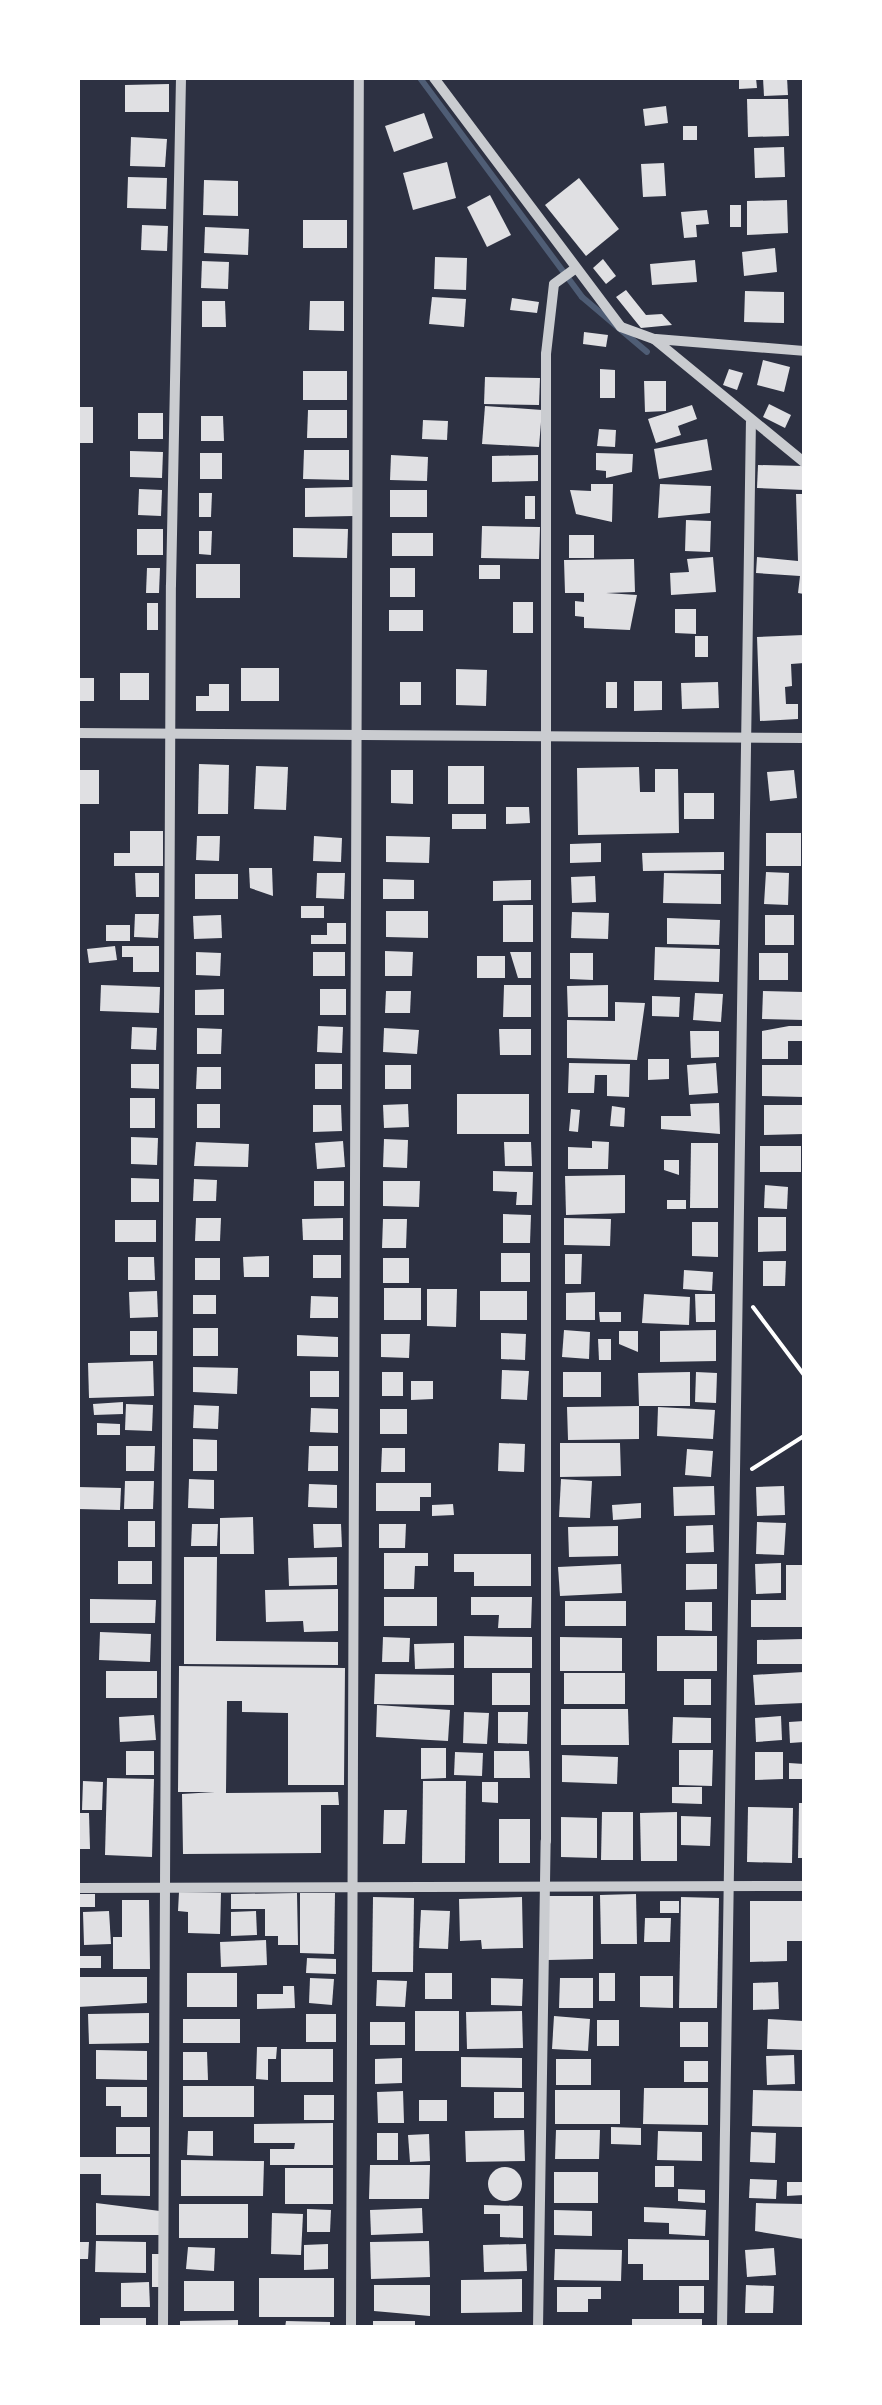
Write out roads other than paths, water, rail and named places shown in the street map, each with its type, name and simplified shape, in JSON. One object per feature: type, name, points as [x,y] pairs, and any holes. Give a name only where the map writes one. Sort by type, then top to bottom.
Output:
[{"type":"street","points":[[163,2328],[172,734],[181,78]]},
{"type":"street","points":[[351,2328],[361,735],[359,78]]},
{"type":"street","points":[[434,78],[573,270],[621,327],[654,339],[804,351]]},
{"type":"street","points":[[538,2328],[550,738],[546,372],[554,284],[573,270]]},
{"type":"street","points":[[654,339],[804,462]]},
{"type":"street","points":[[722,2328],[730,1885],[730,1481],[742,738],[752,422]]},
{"type":"street","points":[[78,733],[804,738]]},
{"type":"street","points":[[78,1888],[804,1886]]},
{"type":"waterway","points":[[420,78],[582,297],[647,352]]}]
